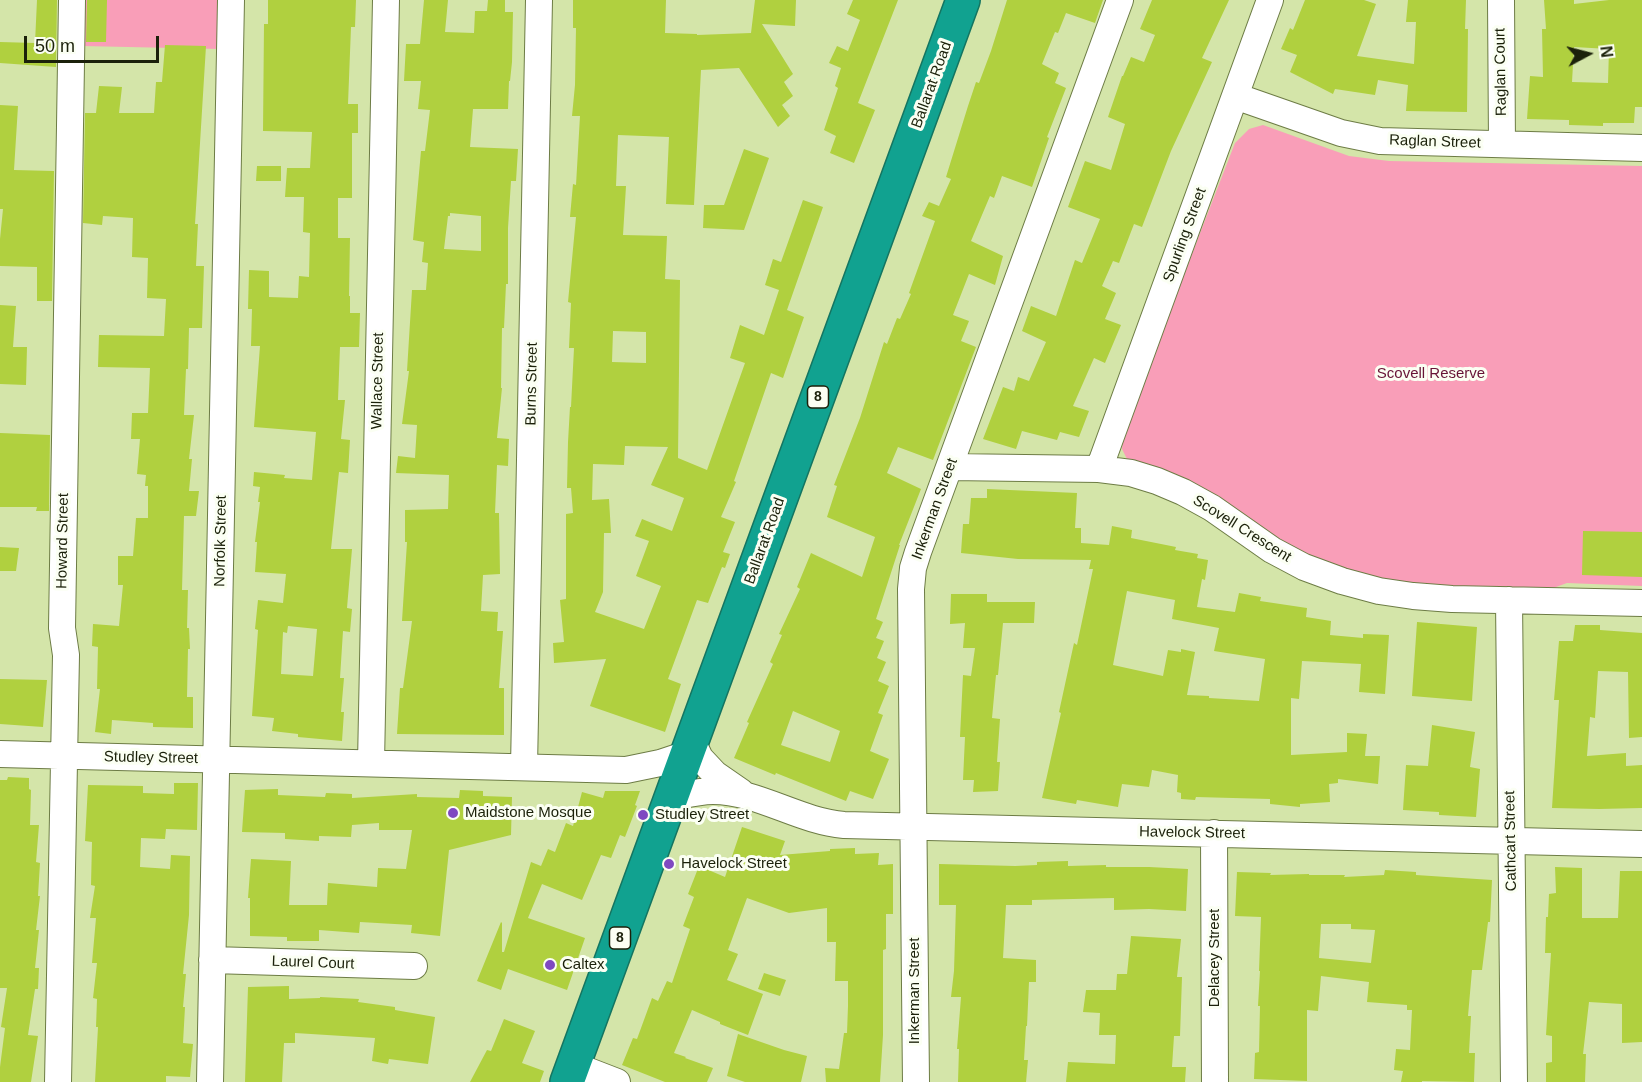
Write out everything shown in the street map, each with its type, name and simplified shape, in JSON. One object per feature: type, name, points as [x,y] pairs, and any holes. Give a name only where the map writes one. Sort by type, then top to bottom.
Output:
[{"type":"highway","name":"Ballarat Road","points":[[570,1074],[963,0]]},
{"type":"street","name":"Howard Street","points":[[58,1082],[65,756],[66,655],[62,628],[72,0]]},
{"type":"street","name":"Norfolk Street","points":[[210,1082],[231,0]]},
{"type":"street","name":"Wallace Street","points":[[371,763],[386,0]]},
{"type":"street","name":"Burns Street","points":[[524,767],[539,0]]},
{"type":"street","name":"Inkerman Street","points":[[916,1082],[911,589],[913,568],[1120,0]]},
{"type":"street","name":"Spurling Street","points":[[1099,469],[1270,0]]},
{"type":"street","name":"Raglan Court","points":[[1501,0],[1502,144]]},
{"type":"street","name":"Raglan Street","points":[[1235,96],[1341,133],[1380,141],[1642,148]]},
{"type":"street","name":"Scovell Crescent","points":[[950,467],[1099,469],[1131,473],[1183,492],[1212,508],[1272,550],[1304,567],[1379,591],[1452,599],[1642,603]]},
{"type":"street","name":"Cathcart Street","points":[[1509,600],[1514,1082]]},
{"type":"street","name":"Studley Street","points":[[0,754],[626,770],[660,763],[690,748]]},
{"type":"street","name":"Havelock Street","points":[[690,748],[715,774],[747,796]]},
{"type":"street","name":"Studley Street","points":[[626,770],[651,779],[672,796]]},
{"type":"street","name":"Havelock Street","points":[[672,796],[716,791],[747,796],[827,823],[1642,844]]},
{"type":"street","name":"Delacey Street","points":[[1214,833],[1215,1082]]},
{"type":"street","name":"Laurel Court","points":[[212,960],[414,966]]},
{"type":"street","points":[[570,1074],[617,1082]]},
{"type":"green space","points":[[82,0],[221,0],[220,49],[82,46]]},
{"type":"green space","name":"Scovell Reserve","points":[[1263,125],[1349,156],[1389,161],[1642,166],[1642,586],[1567,583],[1545,591],[1457,589],[1381,582],[1298,554],[1127,459],[1122,449],[1124,429],[1235,143],[1249,129]]},
{"type":"building","points":[[37,0],[57,0],[56,67],[0,63],[0,42],[35,43]]},
{"type":"building","points":[[87,0],[107,0],[106,42],[86,42]]},
{"type":"building","points":[[268,0],[356,0],[355,27],[351,27],[348,104],[358,104],[358,133],[352,133],[352,198],[338,198],[338,238],[350,238],[350,313],[360,313],[359,347],[340,347],[338,400],[345,400],[341,439],[350,440],[348,473],[339,472],[331,549],[352,549],[347,608],[352,609],[350,632],[343,631],[340,678],[344,678],[341,712],[344,712],[342,741],[298,737],[298,734],[272,731],[274,718],[252,716],[258,600],[283,603],[286,574],[255,572],[260,487],[253,486],[254,472],[285,475],[284,478],[312,480],[316,432],[254,427],[260,346],[251,346],[252,309],[248,309],[249,270],[269,271],[269,297],[298,298],[299,276],[309,277],[310,233],[303,232],[304,197],[285,197],[287,168],[310,168],[312,132],[263,131],[264,24],[268,24]],"holes":[[[288,626],[317,629],[313,676],[281,674],[283,632],[287,633]]]},
{"type":"building","points":[[424,0],[448,0],[445,32],[474,33],[475,11],[487,11],[488,0],[505,0],[505,12],[513,12],[508,109],[473,109],[470,147],[518,149],[516,181],[511,181],[508,284],[506,284],[504,328],[502,328],[502,388],[497,438],[509,439],[508,466],[497,465],[495,513],[499,513],[500,574],[483,575],[481,611],[498,612],[497,631],[503,631],[499,688],[504,688],[504,735],[397,734],[400,688],[403,688],[412,621],[402,621],[407,542],[405,542],[405,510],[448,509],[449,475],[396,473],[398,456],[415,458],[417,425],[402,424],[409,371],[407,371],[412,290],[426,290],[428,263],[422,262],[424,242],[413,240],[421,151],[425,151],[430,110],[418,109],[421,81],[404,81],[406,44],[420,44]],"holes":[[[450,213],[481,216],[481,251],[444,249]]]},
{"type":"building","points":[[573,0],[666,0],[665,33],[697,35],[751,33],[755,0],[796,0],[795,26],[762,24],[793,74],[784,82],[793,96],[782,105],[790,116],[778,127],[739,68],[701,70],[694,205],[666,204],[669,137],[618,135],[616,186],[626,186],[623,235],[667,236],[665,279],[680,280],[678,458],[707,470],[745,363],[730,358],[740,325],[764,335],[779,290],[765,285],[773,259],[781,262],[803,200],[823,207],[787,310],[804,317],[783,378],[771,373],[734,481],[736,482],[721,517],[735,522],[723,552],[730,554],[725,568],[722,567],[708,603],[697,600],[668,679],[681,684],[665,732],[590,706],[606,659],[554,663],[553,643],[564,642],[560,600],[566,599],[566,514],[573,513],[571,488],[567,488],[574,348],[569,348],[571,303],[568,302],[576,217],[570,217],[573,184],[576,185],[580,116],[572,116],[576,28],[573,28]],"holes":[[[613,331],[646,332],[646,363],[612,362]],[[625,446],[668,447],[651,485],[684,498],[672,531],[642,519],[635,536],[649,541],[636,576],[661,586],[644,629],[595,612],[603,592],[604,533],[611,533],[609,499],[592,500],[593,464],[624,465]]]},
{"type":"building","points":[[853,0],[898,0],[858,103],[875,110],[854,163],[830,153],[836,136],[824,130],[838,88],[835,86],[841,68],[829,63],[837,46],[848,51],[860,20],[847,14]]},
{"type":"building","points":[[1007,0],[1103,0],[1095,23],[1066,13],[1058,33],[1055,32],[1042,64],[1059,73],[1055,83],[1066,88],[1047,137],[1049,138],[1032,187],[1002,176],[994,198],[990,196],[971,241],[1003,256],[995,285],[969,274],[953,315],[969,321],[961,341],[976,347],[933,460],[898,447],[887,473],[921,489],[899,545],[876,619],[883,622],[876,638],[884,641],[877,658],[886,662],[878,681],[889,686],[878,713],[883,715],[870,751],[889,759],[873,799],[850,791],[846,801],[734,758],[773,664],[770,662],[782,635],[779,634],[800,589],[797,587],[811,553],[862,577],[875,537],[827,517],[837,486],[834,485],[860,418],[884,342],[887,344],[897,318],[900,319],[911,294],[909,293],[935,221],[922,216],[929,202],[939,206],[951,179],[946,177],[968,106],[976,82],[979,83]],"holes":[[[793,711],[840,731],[830,762],[781,745]]]},
{"type":"building","points":[[1152,0],[1229,0],[1202,58],[1212,62],[1171,151],[1142,227],[1134,224],[1119,263],[1113,261],[1102,286],[1116,293],[1105,319],[1121,325],[1105,363],[1094,358],[1073,406],[1089,411],[1079,437],[1060,432],[1057,440],[1022,431],[1016,449],[983,439],[1003,387],[1014,391],[1018,377],[1029,381],[1046,342],[1022,331],[1031,306],[1056,316],[1075,260],[1082,263],[1100,219],[1068,207],[1085,161],[1111,170],[1125,124],[1108,117],[1131,57],[1144,62],[1155,35],[1140,29]]},
{"type":"building","points":[[1305,0],[1364,0],[1376,4],[1357,56],[1414,64],[1416,22],[1406,22],[1408,0],[1466,0],[1467,112],[1406,111],[1408,85],[1378,80],[1375,95],[1335,89],[1333,94],[1290,72],[1297,55],[1281,49],[1290,28],[1293,30]]},
{"type":"building","points":[[1544,0],[1574,0],[1574,4],[1609,0],[1642,0],[1642,107],[1635,107],[1634,123],[1603,123],[1603,126],[1569,125],[1569,120],[1527,119],[1530,76],[1543,77],[1542,29],[1546,29]],"holes":[[[1574,47],[1609,49],[1608,83],[1572,82]]]},
{"type":"building","points":[[165,45],[206,46],[195,224],[198,224],[196,266],[204,266],[202,328],[189,328],[184,415],[194,415],[189,459],[192,459],[189,491],[199,491],[196,516],[184,516],[182,590],[188,590],[187,628],[189,628],[190,649],[188,649],[187,697],[193,697],[193,728],[153,727],[153,723],[112,720],[111,734],[95,732],[100,689],[97,689],[98,647],[92,646],[93,624],[119,626],[123,585],[118,585],[118,556],[133,556],[136,518],[148,518],[146,475],[137,474],[140,439],[131,439],[132,413],[148,413],[150,368],[98,367],[99,335],[164,336],[166,299],[147,298],[148,258],[132,257],[133,218],[103,216],[102,225],[83,223],[85,113],[96,113],[99,86],[122,87],[119,113],[154,113],[156,82],[162,82]]},
{"type":"building","points":[[0,105],[18,106],[14,170],[54,171],[52,301],[37,301],[37,267],[0,266],[3,209],[0,209]]},
{"type":"building","points":[[744,149],[769,158],[744,230],[703,228],[704,205],[724,205]]},
{"type":"building","points":[[257,166],[281,166],[281,181],[256,181]]},
{"type":"building","points":[[0,305],[16,306],[13,347],[27,347],[26,385],[0,384]]},
{"type":"building","points":[[0,433],[50,435],[49,511],[36,511],[37,507],[0,507]]},
{"type":"building","points":[[987,489],[1077,493],[1075,528],[1081,528],[1081,543],[1109,545],[1112,526],[1132,530],[1131,538],[1198,554],[1197,558],[1208,560],[1197,607],[1235,612],[1239,593],[1261,597],[1260,601],[1307,608],[1306,617],[1331,621],[1330,635],[1363,638],[1363,634],[1389,635],[1385,694],[1359,692],[1361,664],[1302,661],[1299,699],[1291,698],[1291,755],[1347,752],[1347,733],[1367,734],[1365,756],[1380,756],[1378,784],[1338,779],[1338,783],[1329,784],[1330,802],[1300,804],[1300,807],[1270,804],[1270,799],[1196,797],[1195,800],[1181,799],[1181,793],[1177,792],[1178,775],[1152,770],[1149,787],[1122,784],[1118,807],[1077,800],[1076,804],[1042,798],[1074,643],[1077,645],[1093,569],[1089,569],[1091,560],[1018,559],[961,553],[963,524],[969,524],[971,498],[987,498]],"holes":[[[1127,591],[1175,600],[1172,619],[1219,628],[1214,651],[1265,659],[1259,701],[1187,695],[1195,652],[1181,649],[1181,652],[1168,650],[1163,676],[1113,665]]]},
{"type":"building","points":[[1583,531],[1642,532],[1642,577],[1582,575]]},
{"type":"building","points":[[0,547],[19,548],[16,571],[0,571]]},
{"type":"building","points":[[951,594],[987,594],[987,602],[1035,602],[1034,623],[1003,623],[992,718],[1000,719],[997,762],[1000,762],[998,791],[973,792],[974,780],[963,780],[965,737],[960,737],[963,675],[971,676],[975,648],[963,648],[965,623],[950,624]]},
{"type":"building","points":[[1417,622],[1477,627],[1472,701],[1412,696]]},
{"type":"building","points":[[1575,625],[1600,625],[1600,630],[1642,633],[1642,737],[1629,738],[1628,672],[1598,671],[1595,718],[1590,717],[1587,756],[1626,753],[1626,766],[1642,765],[1642,808],[1552,808],[1559,700],[1554,700],[1559,641],[1573,641]]},
{"type":"building","points":[[0,679],[47,680],[43,727],[0,724]]},
{"type":"building","points":[[1432,725],[1475,732],[1470,767],[1480,769],[1476,817],[1403,810],[1406,765],[1428,766]]},
{"type":"building","points":[[8,777],[29,778],[30,825],[39,825],[36,862],[40,863],[38,896],[40,896],[35,968],[39,968],[38,989],[35,989],[28,1035],[38,1036],[31,1082],[0,1082],[5,1028],[1,1027],[7,988],[0,988],[0,780],[7,780]]},
{"type":"building","points":[[174,783],[198,783],[197,830],[166,829],[165,839],[141,838],[140,867],[170,869],[171,855],[190,856],[189,915],[183,974],[186,974],[183,1043],[193,1044],[190,1077],[166,1076],[166,1082],[95,1082],[98,1027],[96,1027],[97,999],[93,998],[97,963],[92,963],[96,918],[90,918],[95,886],[91,885],[92,842],[85,841],[88,785],[143,786],[143,793],[174,794]]},
{"type":"building","points":[[278,789],[278,795],[325,797],[326,793],[352,794],[352,798],[417,794],[417,797],[459,798],[460,790],[483,791],[483,796],[512,797],[511,835],[449,850],[440,936],[411,933],[412,925],[360,922],[359,933],[319,930],[319,941],[287,941],[287,937],[250,936],[250,898],[248,898],[251,859],[291,861],[289,905],[327,905],[328,883],[377,887],[378,868],[406,869],[412,830],[379,830],[379,823],[352,825],[351,837],[319,836],[319,841],[285,839],[285,833],[242,832],[245,790]]},
{"type":"building","points":[[605,791],[640,791],[625,837],[620,835],[611,858],[601,855],[582,900],[542,884],[528,918],[585,938],[567,990],[508,969],[501,990],[477,981],[501,922],[502,952],[504,952],[531,862],[541,866],[548,849],[555,852],[566,823],[573,826],[582,792],[603,798]]},
{"type":"building","points":[[742,827],[785,841],[780,855],[855,848],[855,854],[879,853],[878,865],[893,864],[893,914],[886,914],[886,949],[883,950],[883,1035],[880,1082],[826,1082],[825,1068],[839,1069],[844,1033],[847,1033],[848,1006],[848,981],[835,981],[836,942],[827,942],[827,908],[789,913],[747,898],[728,950],[738,954],[727,980],[763,994],[748,1035],[692,1010],[674,1053],[713,1068],[707,1082],[665,1082],[622,1065],[633,1038],[637,1039],[652,998],[658,1001],[667,981],[672,983],[690,929],[683,926],[694,897],[688,894],[699,866],[725,877]]},
{"type":"building","points":[[1068,861],[1068,866],[1106,865],[1106,867],[1188,869],[1186,911],[1114,910],[1114,898],[1032,900],[1032,905],[1006,905],[1003,958],[1036,960],[1036,982],[1029,982],[1024,1060],[1028,1060],[1026,1082],[958,1082],[959,1049],[957,1049],[961,997],[951,997],[956,905],[939,905],[939,864],[1015,866],[1037,865],[1037,862]]},
{"type":"building","points":[[1555,867],[1582,868],[1582,918],[1618,918],[1620,871],[1642,871],[1642,1042],[1622,1043],[1622,1004],[1589,1002],[1583,1054],[1586,1054],[1585,1082],[1546,1082],[1546,1063],[1552,1062],[1552,1036],[1546,1035],[1551,953],[1545,953],[1546,917],[1548,917],[1549,894],[1556,893]]},
{"type":"building","points":[[1385,870],[1416,872],[1416,875],[1492,880],[1490,922],[1488,922],[1482,970],[1472,970],[1468,1016],[1471,1016],[1469,1053],[1475,1053],[1474,1082],[1401,1082],[1403,1071],[1394,1070],[1396,1049],[1410,1050],[1412,1010],[1407,1010],[1407,1005],[1367,1002],[1369,982],[1321,976],[1318,1011],[1307,1010],[1307,1081],[1254,1079],[1255,1053],[1259,1052],[1261,917],[1235,916],[1237,872],[1271,873],[1270,875],[1345,875],[1344,877],[1384,875]],"holes":[[[1321,924],[1351,924],[1351,929],[1375,930],[1371,963],[1319,958]]]},
{"type":"building","points":[[1131,936],[1181,939],[1177,977],[1182,977],[1180,1036],[1174,1036],[1172,1067],[1186,1067],[1185,1082],[1066,1082],[1068,1062],[1115,1064],[1116,1035],[1099,1035],[1100,1013],[1083,1012],[1086,990],[1116,990],[1117,974],[1127,974]]},
{"type":"building","points":[[764,973],[786,980],[780,996],[758,989]]},
{"type":"building","points":[[289,986],[289,999],[320,997],[359,999],[358,1002],[395,1007],[395,1010],[435,1017],[428,1064],[389,1059],[388,1064],[372,1061],[375,1038],[295,1033],[295,1043],[284,1043],[282,1082],[245,1082],[248,987]]},
{"type":"building","points":[[504,1019],[535,1031],[522,1063],[544,1071],[540,1082],[470,1082],[487,1050],[491,1051]]},
{"type":"building","points":[[738,1034],[807,1056],[801,1082],[745,1082],[727,1076]]},
{"type":"place","name":"Maidstone Mosque","points":[[453,813]]},
{"type":"place","name":"Studley Street","points":[[643,815]]},
{"type":"place","name":"Havelock Street","points":[[669,864]]},
{"type":"place","name":"Caltex","points":[[550,965]]}]
